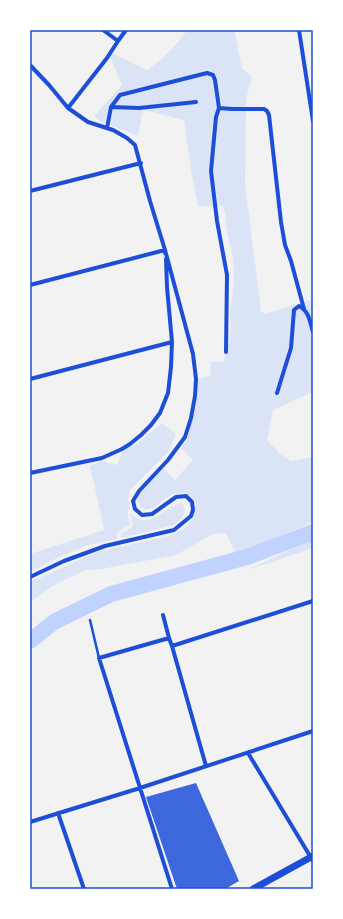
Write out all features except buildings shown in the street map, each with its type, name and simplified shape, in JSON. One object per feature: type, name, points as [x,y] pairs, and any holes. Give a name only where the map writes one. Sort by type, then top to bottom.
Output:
[{"type":"street","points":[[103,30],[118,41]]},
{"type":"street","points":[[68,108],[107,58],[126,30]]},
{"type":"street","points":[[299,30],[313,118]]},
{"type":"street","points":[[30,65],[68,108],[88,122],[113,130],[127,138],[135,145],[193,354],[196,380],[191,418],[185,437],[168,460],[138,490],[133,501],[135,509],[142,515],[152,514],[176,497],[186,496],[192,502],[193,510],[191,516],[174,530],[105,546],[64,561],[30,577]]},
{"type":"street","points":[[107,128],[111,108],[120,94],[207,73],[214,75],[216,80],[219,108],[216,117],[211,171],[217,221],[227,275],[226,352]]},
{"type":"street","points":[[111,108],[139,108],[196,102]]},
{"type":"street","points":[[219,108],[264,109],[269,115],[285,245],[304,309],[313,332]]},
{"type":"street","points":[[30,191],[141,163]]},
{"type":"street","points":[[30,284],[165,250]]},
{"type":"street","points":[[30,473],[102,458],[122,449],[141,435],[160,413],[168,393],[172,342],[165,250]]},
{"type":"street","points":[[277,393],[291,348],[294,310],[299,306],[304,309]]},
{"type":"street","points":[[30,379],[172,342]]},
{"type":"street","points":[[172,646],[313,601]]},
{"type":"street","points":[[163,616],[206,766]]},
{"type":"street","points":[[169,638],[99,658],[172,889]]},
{"type":"street","points":[[30,822],[313,732]]},
{"type":"street","points":[[248,753],[312,858],[253,889]]},
{"type":"street","points":[[58,813],[84,889]]},
{"type":"lane","points":[[90,620],[99,658]]},
{"type":"shaded area","points":[[187,30],[234,30],[242,68],[252,77],[246,99],[245,184],[261,311],[265,314],[310,300],[313,317],[313,392],[273,410],[267,440],[280,454],[291,461],[313,457],[313,521],[236,554],[226,533],[213,534],[176,555],[101,569],[86,570],[56,584],[30,602],[30,582],[97,552],[169,536],[182,530],[188,525],[194,514],[196,504],[191,496],[184,493],[172,494],[153,508],[145,510],[140,507],[138,497],[140,492],[163,469],[175,480],[193,460],[181,448],[188,437],[194,408],[194,379],[211,376],[210,362],[223,362],[227,351],[231,326],[230,313],[234,279],[233,259],[226,226],[225,212],[223,206],[198,206],[184,120],[143,110],[138,136],[100,121],[94,116],[122,85],[108,51],[147,70],[163,58]]},
{"type":"shaded area","points":[[162,423],[176,434],[170,450],[130,490],[128,500],[130,509],[127,511],[130,525],[117,532],[117,539],[88,545],[55,559],[30,572],[30,554],[104,530],[90,466],[101,461],[117,465],[123,450],[137,444]]},
{"type":"shaded area","points":[[181,503],[184,506],[183,517],[174,525],[121,538],[121,534],[133,526],[130,513],[139,519],[147,520],[152,519],[176,504]]},
{"type":"shaded area","points":[[313,539],[313,548],[247,570]]},
{"type":"waterway","points":[[30,641],[54,622],[111,594],[247,557],[313,532]]}]
